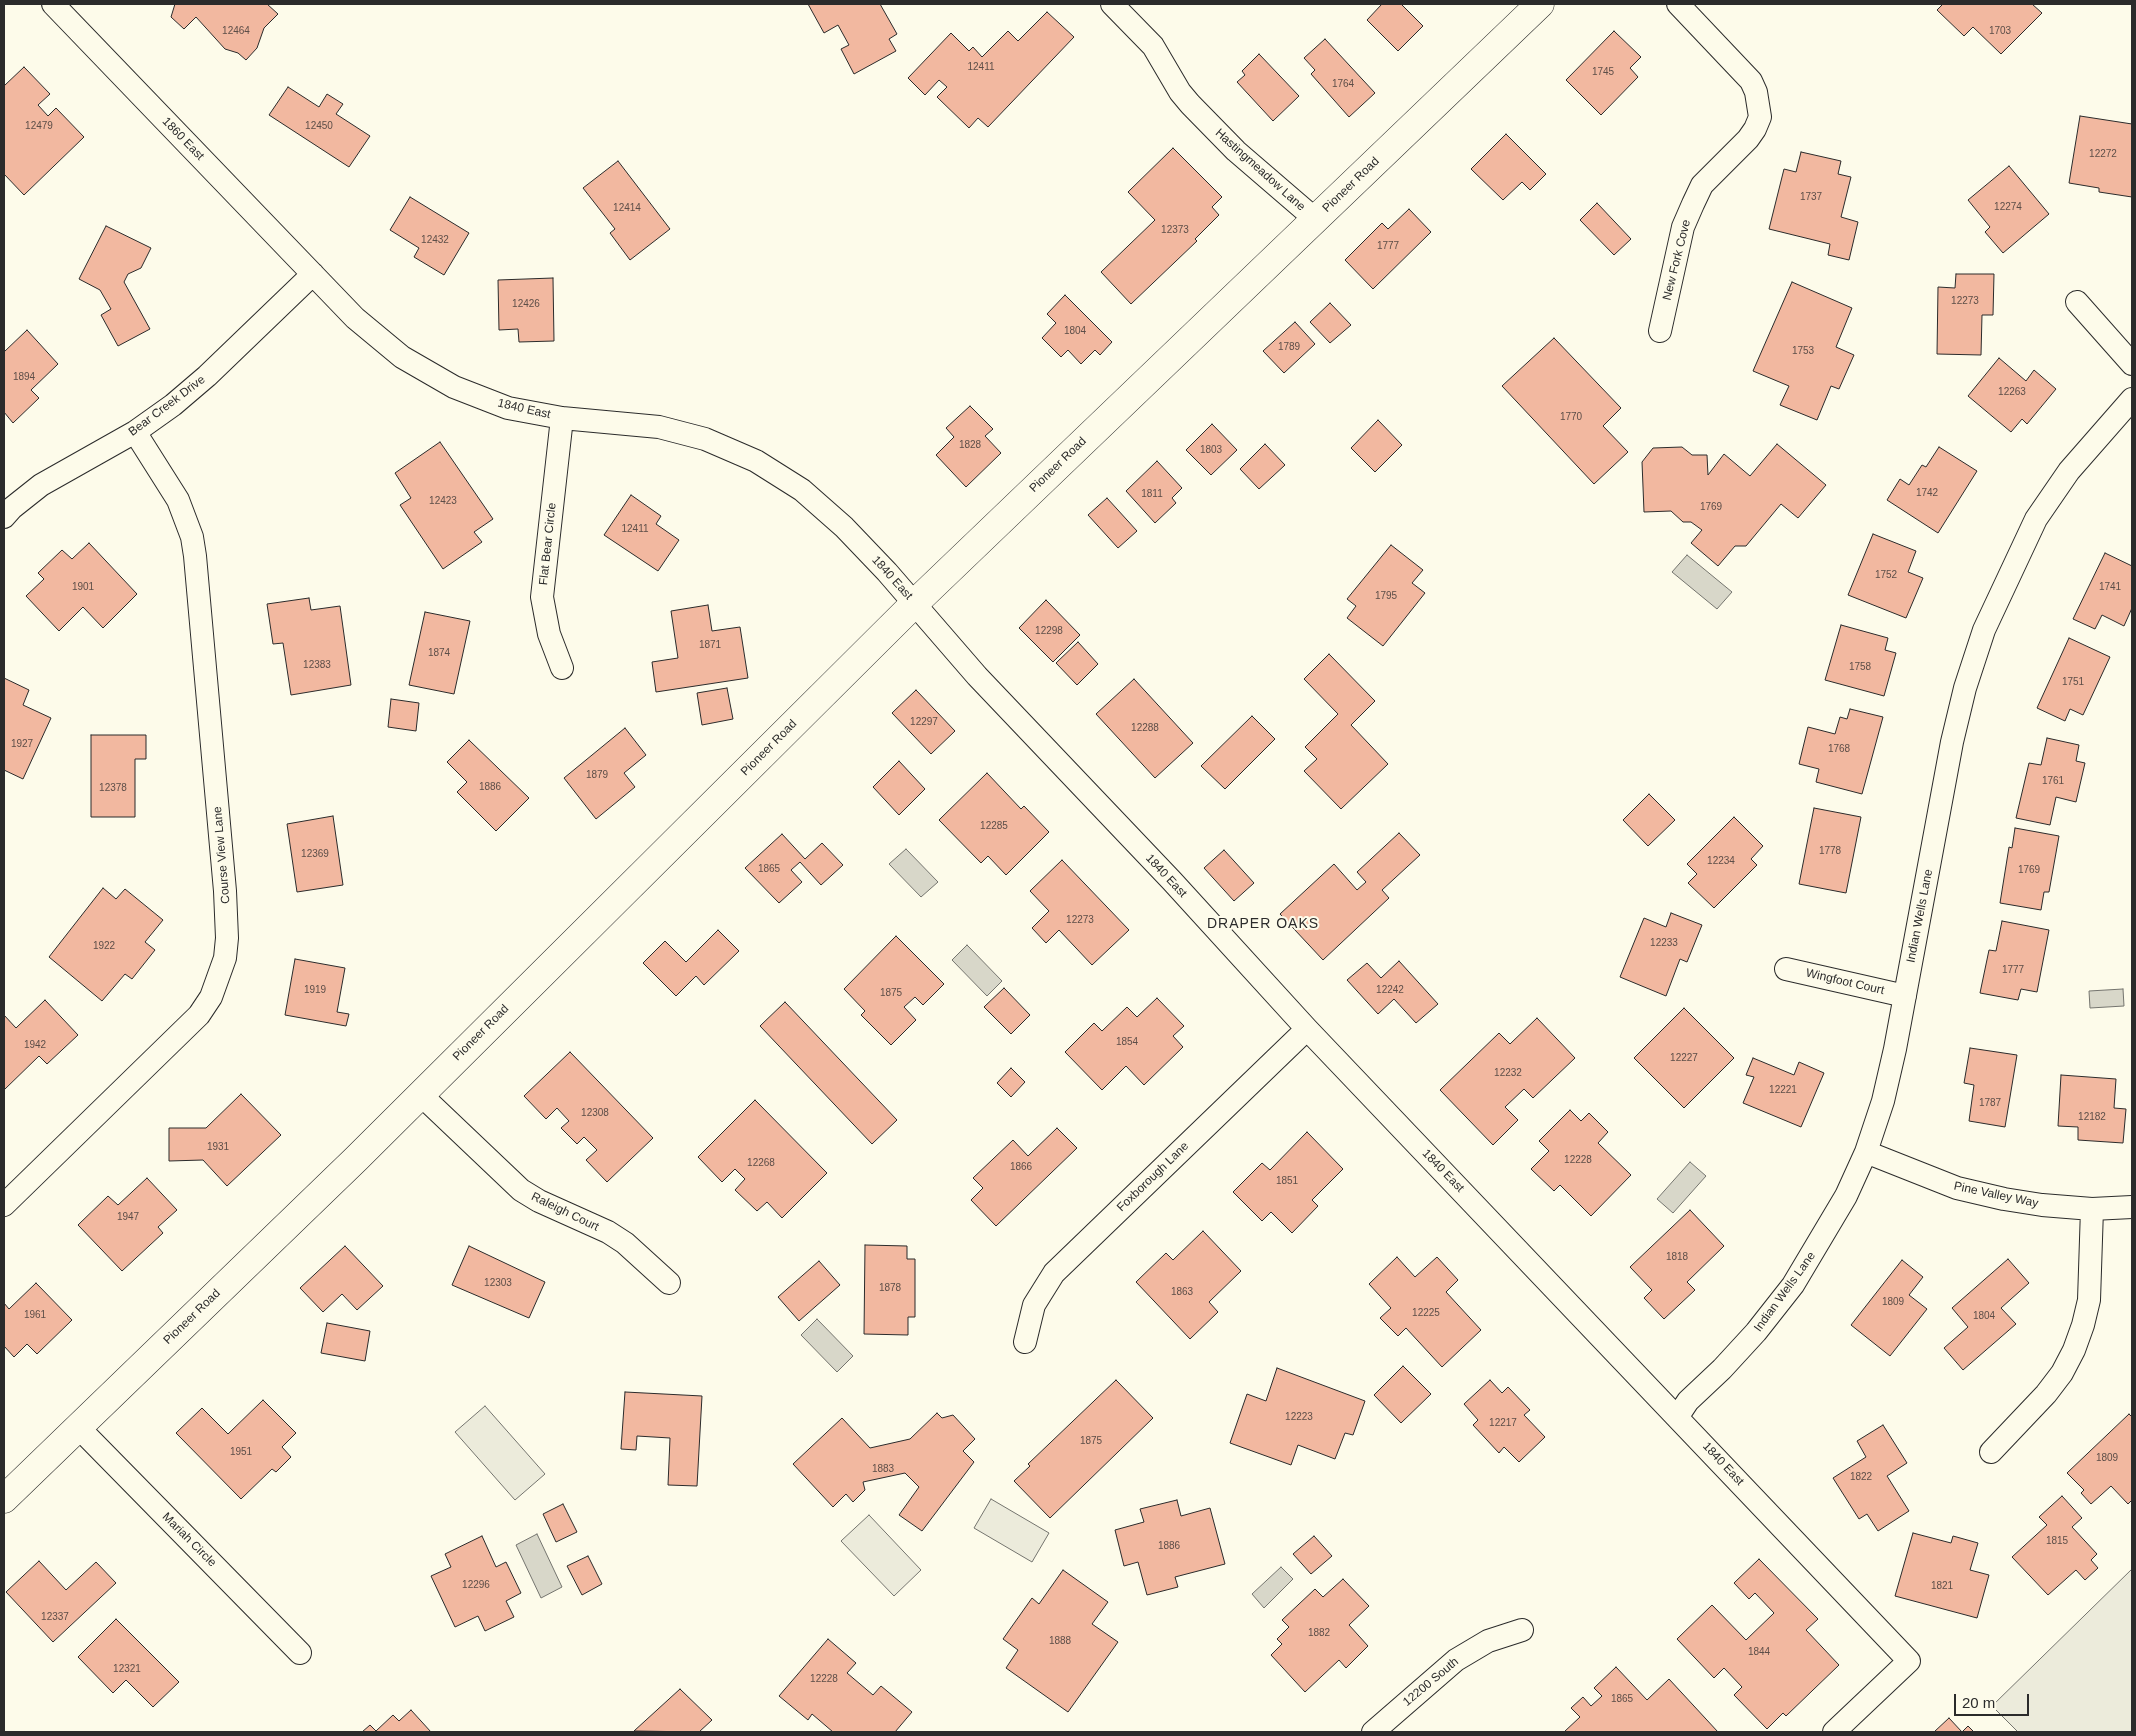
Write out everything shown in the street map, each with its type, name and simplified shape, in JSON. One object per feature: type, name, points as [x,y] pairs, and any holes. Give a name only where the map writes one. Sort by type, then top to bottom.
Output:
[{"type":"street","name":"1860 East","points":[[53,4],[312,274]]},
{"type":"street","name":"Hastingmeadow Lane","points":[[1112,4],[1153,46],[1180,92],[1190,104],[1236,151],[1315,219]]},
{"type":"street","name":"Pioneer Road","points":[[4,1499],[420,1094],[914,603],[1540,4]]},
{"type":"street","name":"New Fork Cove","points":[[1660,332],[1681,235],[1692,204],[1702,185],[1748,139],[1760,117],[1756,92],[1751,80],[1678,4]]},
{"type":"street","name":"1840 East","points":[[312,274],[355,318],[402,357],[454,387],[508,408],[562,418],[659,427],[705,440],[756,461],[802,490],[844,526],[977,676],[1172,881],[1306,1029],[1678,1416],[1910,1661],[1834,1732]]},
{"type":"street","name":"Bear Creek Drive","points":[[4,517],[12,508],[41,486],[135,432],[207,376],[312,274]]},
{"type":"street","points":[[2077,302],[2132,364]]},
{"type":"street","name":"Indian Wells Lane","points":[[1678,1416],[1688,1401],[1722,1369],[1756,1332],[1792,1285],[1846,1196],[1866,1152],[1883,1101],[1905,996],[1952,742],[1965,688],[1984,630],[2036,519],[2069,471],[2132,399]]},
{"type":"street","name":"Flat Bear Circle","points":[[562,418],[542,597],[549,634],[562,668]]},
{"type":"street","name":"Course View Lane","points":[[4,1205],[199,1015],[211,997],[225,958],[227,938],[225,891],[192,537],[178,500],[135,432]]},
{"type":"street","name":"Wingfoot Court","points":[[1786,969],[1905,996]]},
{"type":"street","name":"Foxborough Lane","points":[[1025,1342],[1034,1305],[1054,1273],[1306,1029]]},
{"type":"street","name":"Raleigh Court","points":[[420,1094],[521,1190],[539,1201],[608,1232],[625,1243],[669,1283]]},
{"type":"street","name":"Pine Valley Way","points":[[1866,1152],[1957,1188],[2004,1199],[2042,1205],[2092,1209],[2132,1207]]},
{"type":"street","points":[[1990,1452],[2046,1394],[2062,1373],[2074,1350],[2089,1300],[2092,1209]]},
{"type":"street","name":"Mariah Circle","points":[[78,1427],[300,1653]]},
{"type":"street","name":"12200 South","points":[[1373,1732],[1456,1660],[1488,1641],[1522,1630]]},
{"type":"shaded area","points":[[1687,555],[1732,592],[1717,609],[1672,572]]},
{"type":"shaded area","points":[[906,849],[938,882],[921,897],[889,864]]},
{"type":"shaded area","points":[[967,945],[1002,981],[987,996],[952,960]]},
{"type":"shaded area","points":[[2123,989],[2124,1006],[2090,1008],[2089,991]]},
{"type":"shaded area","points":[[1690,1162],[1706,1176],[1673,1213],[1657,1199]]},
{"type":"shaded area","points":[[817,1319],[853,1356],[837,1372],[801,1335]]},
{"type":"shaded area","points":[[485,1406],[545,1474],[515,1500],[455,1432]]},
{"type":"shaded area","points":[[991,1499],[1049,1533],[1032,1562],[974,1528]]},
{"type":"shaded area","points":[[869,1515],[921,1570],[894,1596],[841,1541]]},
{"type":"shaded area","points":[[537,1534],[562,1587],[541,1598],[516,1545]]},
{"type":"shaded area","points":[[1281,1567],[1293,1579],[1264,1608],[1252,1594]]},
{"type":"shaded area","points":[[2132,1569],[2132,1732],[2018,1732],[1992,1706]]},
{"type":"building","points":[[175,4],[267,4],[278,14],[264,28],[257,48],[246,60],[238,53],[225,49],[196,17],[184,29],[171,17]]},
{"type":"building","points":[[808,4],[880,4],[897,34],[889,39],[896,51],[854,74],[841,49],[849,45],[838,25],[824,33]]},
{"type":"building","points":[[1382,4],[1401,4],[1423,26],[1398,51],[1367,20]]},
{"type":"building","points":[[1943,4],[2032,4],[2042,13],[2001,54],[1973,27],[1964,36],[1937,10]]},
{"type":"building","points":[[1047,12],[1074,37],[988,127],[978,118],[969,128],[937,97],[947,87],[939,80],[925,95],[908,78],[951,33],[969,51],[973,47],[982,57],[1008,31],[1018,41]]},
{"type":"building","points":[[1614,31],[1641,57],[1630,68],[1638,77],[1601,115],[1566,80]]},
{"type":"building","points":[[1325,39],[1375,93],[1349,117],[1311,74],[1315,70],[1304,58]]},
{"type":"building","points":[[1259,54],[1299,96],[1273,121],[1237,82],[1245,75],[1242,71]]},
{"type":"building","points":[[24,67],[50,94],[38,105],[48,116],[56,108],[84,137],[24,195],[4,174],[4,86]]},
{"type":"building","points":[[288,87],[319,107],[327,94],[343,104],[336,114],[370,136],[349,167],[269,115]]},
{"type":"building","points":[[2080,116],[2132,124],[2132,197],[2099,192],[2099,188],[2069,183]]},
{"type":"building","points":[[1506,134],[1546,174],[1530,190],[1522,182],[1503,200],[1471,169]]},
{"type":"building","points":[[1173,148],[1222,197],[1212,207],[1219,215],[1195,239],[1197,241],[1131,304],[1101,272],[1155,220],[1128,192]]},
{"type":"building","points":[[1801,152],[1841,161],[1838,174],[1851,177],[1841,217],[1858,222],[1849,260],[1828,255],[1830,244],[1769,229],[1784,169],[1796,172]]},
{"type":"building","points":[[618,161],[670,229],[630,260],[610,233],[615,229],[583,188]]},
{"type":"building","points":[[2009,166],[2049,214],[2003,253],[1985,232],[1990,227],[1968,200]]},
{"type":"building","points":[[410,197],[469,233],[444,275],[414,257],[419,248],[390,230]]},
{"type":"building","points":[[1597,203],[1631,239],[1614,255],[1580,220]]},
{"type":"building","points":[[1409,209],[1431,232],[1373,289],[1345,260],[1382,223],[1388,229]]},
{"type":"building","points":[[106,226],[151,248],[141,268],[128,274],[124,282],[150,329],[118,346],[101,315],[111,309],[100,290],[79,279]]},
{"type":"building","points":[[1956,274],[1994,274],[1993,315],[1982,315],[1981,355],[1937,354],[1938,287],[1955,288]]},
{"type":"building","points":[[553,278],[554,341],[519,342],[518,329],[499,330],[498,280]]},
{"type":"building","points":[[1792,282],[1852,308],[1836,347],[1854,355],[1839,389],[1831,386],[1817,420],[1780,405],[1789,386],[1753,371]]},
{"type":"building","points":[[1065,295],[1112,342],[1100,355],[1095,350],[1081,364],[1068,350],[1061,357],[1042,338],[1056,323],[1047,314]]},
{"type":"building","points":[[1330,303],[1351,325],[1330,343],[1310,322]]},
{"type":"building","points":[[1295,322],[1315,344],[1284,373],[1263,351]]},
{"type":"building","points":[[27,330],[58,364],[31,390],[39,398],[13,423],[4,412],[4,352]]},
{"type":"building","points":[[1554,338],[1621,408],[1603,426],[1628,452],[1594,484],[1502,386]]},
{"type":"building","points":[[1999,358],[2026,381],[2034,370],[2056,389],[2027,424],[2022,419],[2011,432],[1968,396]]},
{"type":"building","points":[[970,406],[993,429],[985,436],[1001,453],[966,487],[936,455],[954,437],[946,428]]},
{"type":"building","points":[[1378,420],[1402,445],[1375,472],[1351,448]]},
{"type":"building","points":[[1212,424],[1237,450],[1211,475],[1186,450]]},
{"type":"building","points":[[440,442],[493,519],[474,532],[482,542],[443,569],[400,505],[411,498],[395,473]]},
{"type":"building","points":[[1265,444],[1285,465],[1259,489],[1240,469]]},
{"type":"building","points":[[1777,444],[1826,485],[1798,518],[1781,504],[1746,546],[1735,546],[1718,566],[1691,543],[1702,530],[1691,522],[1683,522],[1671,511],[1644,512],[1642,462],[1653,448],[1682,447],[1692,455],[1707,455],[1708,475],[1724,454],[1750,476]]},
{"type":"building","points":[[1939,447],[1977,471],[1938,533],[1887,500],[1900,479],[1909,485],[1922,465],[1926,467]]},
{"type":"building","points":[[1157,461],[1182,488],[1172,498],[1176,503],[1155,523],[1126,491]]},
{"type":"building","points":[[631,495],[661,516],[656,524],[679,540],[658,571],[604,535]]},
{"type":"building","points":[[1107,498],[1137,531],[1118,548],[1088,515]]},
{"type":"building","points":[[1873,534],[1916,551],[1908,572],[1923,578],[1906,618],[1848,595]]},
{"type":"building","points":[[89,543],[137,594],[103,628],[83,607],[59,631],[26,596],[44,579],[38,573],[62,550],[72,559]]},
{"type":"building","points":[[1391,545],[1423,570],[1412,583],[1425,593],[1383,646],[1347,618],[1356,606],[1347,599]]},
{"type":"building","points":[[2105,553],[2132,566],[2132,608],[2124,626],[2102,615],[2095,629],[2073,619]]},
{"type":"building","points":[[309,598],[311,610],[340,606],[351,685],[291,695],[283,643],[273,644],[267,604]]},
{"type":"building","points":[[1046,600],[1080,635],[1053,662],[1019,628]]},
{"type":"building","points":[[708,605],[712,631],[740,627],[748,678],[656,692],[652,662],[678,658],[671,611]]},
{"type":"building","points":[[425,612],[470,621],[454,694],[409,685]]},
{"type":"building","points":[[1841,625],[1888,638],[1885,650],[1896,653],[1884,696],[1825,680]]},
{"type":"building","points":[[2069,638],[2110,657],[2083,715],[2070,709],[2065,721],[2037,708]]},
{"type":"building","points":[[1078,642],[1098,664],[1077,685],[1056,663]]},
{"type":"building","points":[[1329,654],[1375,701],[1351,725],[1388,764],[1341,809],[1304,771],[1317,759],[1305,747],[1338,714],[1304,679]]},
{"type":"building","points":[[4,678],[29,690],[23,705],[51,718],[23,779],[4,770]]},
{"type":"building","points":[[1134,679],[1193,743],[1155,778],[1096,714]]},
{"type":"building","points":[[727,688],[733,719],[702,725],[697,693]]},
{"type":"building","points":[[916,690],[955,731],[931,754],[892,713]]},
{"type":"building","points":[[391,699],[419,703],[416,731],[388,727]]},
{"type":"building","points":[[1850,709],[1883,717],[1862,794],[1816,782],[1819,769],[1799,764],[1808,727],[1835,734],[1840,717],[1847,719]]},
{"type":"building","points":[[1252,716],[1275,739],[1225,789],[1201,766]]},
{"type":"building","points":[[625,728],[646,755],[624,773],[635,787],[596,819],[564,778]]},
{"type":"building","points":[[91,735],[146,735],[146,759],[135,759],[135,817],[91,817]]},
{"type":"building","points":[[2047,738],[2079,745],[2076,761],[2085,763],[2076,802],[2056,797],[2050,825],[2016,818],[2029,763],[2041,765]]},
{"type":"building","points":[[469,740],[529,798],[496,831],[457,792],[467,782],[447,762]]},
{"type":"building","points":[[899,761],[925,789],[899,815],[873,787]]},
{"type":"building","points":[[987,773],[1021,809],[1024,806],[1049,832],[1006,875],[988,856],[981,863],[939,820]]},
{"type":"building","points":[[1649,794],[1675,820],[1648,846],[1623,820]]},
{"type":"building","points":[[1814,808],[1861,817],[1846,893],[1799,884]]},
{"type":"building","points":[[333,816],[343,885],[297,892],[287,824]]},
{"type":"building","points":[[1734,817],[1763,846],[1751,859],[1757,865],[1714,908],[1688,883],[1697,874],[1687,864]]},
{"type":"building","points":[[2015,828],[2059,836],[2049,892],[2044,892],[2041,910],[2000,903],[2009,847],[2012,848]]},
{"type":"building","points":[[1399,833],[1420,855],[1382,890],[1389,898],[1323,960],[1280,914],[1334,864],[1357,890],[1366,882],[1357,872]]},
{"type":"building","points":[[782,834],[805,859],[822,843],[843,865],[821,885],[800,862],[791,870],[802,882],[779,903],[745,868]]},
{"type":"building","points":[[1224,850],[1254,883],[1234,901],[1204,868]]},
{"type":"building","points":[[1062,860],[1129,930],[1092,965],[1059,930],[1046,943],[1032,928],[1049,911],[1030,891]]},
{"type":"building","points":[[103,888],[116,899],[125,889],[163,920],[145,942],[155,950],[132,979],[125,974],[102,1001],[49,957]]},
{"type":"building","points":[[1671,913],[1702,925],[1687,962],[1680,959],[1666,996],[1620,977],[1644,918],[1666,927]]},
{"type":"building","points":[[2002,921],[2049,930],[2037,992],[2021,989],[2018,1000],[1980,993],[1989,950],[1996,951]]},
{"type":"building","points":[[718,930],[739,951],[704,985],[696,976],[676,996],[643,963],[665,941],[686,962]]},
{"type":"building","points":[[896,936],[944,984],[923,1005],[915,997],[904,1007],[916,1020],[891,1045],[861,1015],[865,1011],[844,989]]},
{"type":"building","points":[[295,959],[345,968],[337,1012],[349,1014],[346,1026],[285,1015]]},
{"type":"building","points":[[1399,961],[1438,1004],[1416,1023],[1394,999],[1378,1014],[1347,980],[1367,963],[1381,978]]},
{"type":"building","points":[[1004,988],[1030,1015],[1011,1034],[984,1007]]},
{"type":"building","points":[[1157,998],[1184,1026],[1173,1036],[1183,1047],[1144,1085],[1126,1066],[1102,1090],[1065,1052],[1094,1023],[1102,1031],[1127,1007],[1137,1017]]},
{"type":"building","points":[[45,1000],[78,1035],[47,1064],[39,1056],[4,1090],[4,1015],[16,1028]]},
{"type":"building","points":[[785,1002],[897,1120],[872,1144],[760,1026]]},
{"type":"building","points":[[1684,1008],[1734,1058],[1684,1108],[1634,1058]]},
{"type":"building","points":[[1537,1018],[1575,1058],[1533,1098],[1524,1089],[1505,1107],[1518,1120],[1493,1145],[1440,1090],[1499,1033],[1510,1044]]},
{"type":"building","points":[[1970,1048],[2017,1055],[2005,1127],[1969,1121],[1974,1085],[1964,1083]]},
{"type":"building","points":[[570,1052],[653,1138],[607,1182],[586,1160],[597,1150],[584,1137],[577,1144],[561,1128],[569,1121],[557,1108],[546,1119],[524,1096]]},
{"type":"building","points":[[1753,1058],[1794,1075],[1799,1062],[1824,1073],[1801,1127],[1743,1103],[1754,1077],[1746,1075]]},
{"type":"building","points":[[1011,1068],[1025,1082],[1011,1097],[997,1083]]},
{"type":"building","points":[[2061,1075],[2116,1079],[2114,1108],[2126,1109],[2123,1143],[2078,1140],[2078,1127],[2058,1126]]},
{"type":"building","points":[[241,1094],[281,1135],[227,1186],[203,1160],[169,1161],[169,1128],[206,1128]]},
{"type":"building","points":[[755,1100],[827,1173],[782,1218],[767,1202],[757,1211],[735,1190],[745,1179],[735,1169],[722,1182],[698,1157]]},
{"type":"building","points":[[1570,1110],[1581,1121],[1589,1113],[1608,1132],[1598,1143],[1631,1175],[1591,1216],[1560,1185],[1554,1191],[1531,1169],[1549,1151],[1539,1141]]},
{"type":"building","points":[[1057,1128],[1077,1148],[996,1226],[971,1200],[983,1188],[973,1178],[1013,1140],[1028,1156]]},
{"type":"building","points":[[1307,1132],[1343,1169],[1312,1200],[1318,1206],[1292,1233],[1271,1212],[1262,1221],[1233,1192],[1262,1163],[1270,1170]]},
{"type":"building","points":[[147,1178],[177,1210],[158,1227],[163,1233],[122,1271],[78,1225],[108,1196],[118,1205]]},
{"type":"building","points":[[1690,1210],[1724,1246],[1687,1282],[1695,1290],[1664,1319],[1644,1298],[1652,1290],[1630,1267]]},
{"type":"building","points":[[1203,1231],[1241,1271],[1209,1302],[1218,1312],[1190,1339],[1136,1282],[1166,1253],[1173,1260]]},
{"type":"building","points":[[865,1245],[907,1246],[907,1259],[915,1259],[915,1317],[908,1317],[908,1335],[864,1334]]},
{"type":"building","points":[[345,1246],[383,1286],[357,1310],[342,1294],[323,1312],[300,1288]]},
{"type":"building","points":[[469,1246],[545,1282],[529,1318],[452,1285]]},
{"type":"building","points":[[1397,1257],[1415,1277],[1437,1257],[1458,1280],[1446,1292],[1481,1330],[1442,1367],[1406,1328],[1398,1336],[1380,1318],[1391,1308],[1369,1284]]},
{"type":"building","points":[[2008,1259],[2029,1283],[2001,1308],[2016,1324],[1963,1370],[1944,1348],[1968,1327],[1952,1308]]},
{"type":"building","points":[[1902,1260],[1923,1277],[1909,1295],[1927,1309],[1890,1356],[1851,1325]]},
{"type":"building","points":[[819,1261],[840,1285],[799,1321],[778,1297]]},
{"type":"building","points":[[36,1283],[72,1320],[37,1354],[27,1344],[14,1357],[4,1346],[4,1303],[9,1309]]},
{"type":"building","points":[[327,1323],[370,1331],[365,1361],[321,1353]]},
{"type":"building","points":[[1403,1366],[1431,1394],[1401,1423],[1374,1395]]},
{"type":"building","points":[[1277,1368],[1365,1401],[1353,1435],[1345,1433],[1335,1459],[1298,1445],[1291,1465],[1230,1443],[1247,1394],[1266,1401]]},
{"type":"building","points":[[1116,1380],[1153,1418],[1050,1518],[1014,1481],[1030,1466],[1028,1464]]},
{"type":"building","points":[[1490,1380],[1502,1393],[1508,1387],[1530,1410],[1524,1415],[1545,1437],[1519,1462],[1504,1447],[1499,1453],[1473,1425],[1478,1420],[1464,1404]]},
{"type":"building","points":[[625,1392],[702,1396],[697,1486],[668,1485],[670,1438],[637,1436],[636,1450],[621,1449]]},
{"type":"building","points":[[263,1400],[296,1433],[282,1447],[291,1457],[276,1472],[272,1469],[241,1499],[176,1433],[202,1408],[228,1434]]},
{"type":"building","points":[[937,1413],[942,1418],[953,1415],[975,1439],[963,1451],[974,1462],[922,1531],[899,1515],[919,1487],[905,1473],[863,1482],[865,1490],[853,1502],[846,1494],[833,1507],[793,1464],[842,1418],[870,1448],[910,1439]]},
{"type":"building","points":[[2129,1414],[2132,1417],[2132,1500],[2128,1504],[2111,1486],[2091,1504],[2081,1493],[2084,1490],[2067,1473]]},
{"type":"building","points":[[1883,1425],[1907,1463],[1887,1476],[1909,1511],[1878,1531],[1867,1514],[1859,1519],[1833,1478],[1866,1457],[1857,1441]]},
{"type":"building","points":[[2062,1496],[2082,1518],[2072,1527],[2097,1554],[2091,1560],[2098,1568],[2085,1580],[2076,1570],[2048,1595],[2012,1557],[2047,1525],[2039,1517]]},
{"type":"building","points":[[1177,1500],[1181,1516],[1210,1508],[1225,1564],[1175,1577],[1178,1587],[1147,1595],[1138,1562],[1124,1566],[1115,1530],[1144,1522],[1140,1509]]},
{"type":"building","points":[[563,1504],[577,1532],[556,1542],[543,1514]]},
{"type":"building","points":[[1913,1533],[1951,1543],[1953,1536],[1978,1543],[1970,1570],[1989,1575],[1977,1618],[1895,1596]]},
{"type":"building","points":[[482,1536],[496,1567],[506,1562],[521,1593],[506,1601],[514,1617],[485,1631],[478,1616],[455,1627],[431,1576],[451,1567],[445,1554]]},
{"type":"building","points":[[1314,1536],[1332,1556],[1311,1574],[1293,1554]]},
{"type":"building","points":[[588,1556],[602,1584],[582,1595],[567,1566]]},
{"type":"building","points":[[1759,1559],[1818,1619],[1806,1630],[1839,1665],[1786,1716],[1783,1713],[1767,1729],[1734,1695],[1742,1687],[1724,1668],[1714,1678],[1677,1639],[1712,1605],[1746,1640],[1774,1613],[1755,1593],[1749,1599],[1734,1583]]},
{"type":"building","points":[[39,1561],[66,1590],[96,1562],[116,1583],[53,1642],[6,1592]]},
{"type":"building","points":[[1063,1570],[1108,1602],[1092,1624],[1118,1642],[1068,1712],[1006,1668],[1018,1650],[1003,1639],[1032,1598],[1039,1604]]},
{"type":"building","points":[[1343,1579],[1369,1606],[1349,1625],[1368,1646],[1346,1668],[1339,1660],[1305,1692],[1271,1655],[1282,1644],[1277,1639],[1289,1627],[1282,1620],[1315,1589],[1323,1597]]},
{"type":"building","points":[[116,1619],[179,1682],[153,1707],[126,1680],[113,1693],[78,1657]]},
{"type":"building","points":[[828,1639],[856,1663],[847,1673],[873,1695],[881,1686],[912,1712],[895,1732],[833,1732],[812,1714],[808,1720],[779,1696]]},
{"type":"building","points":[[1616,1667],[1647,1700],[1669,1679],[1718,1732],[1564,1732],[1580,1717],[1571,1708],[1583,1697],[1591,1706],[1602,1696],[1594,1688]]},
{"type":"building","points":[[680,1689],[712,1720],[699,1732],[634,1731]]},
{"type":"building","points":[[411,1710],[431,1732],[362,1732],[370,1725],[376,1731],[393,1715],[399,1721]]},
{"type":"building","points":[[1949,1718],[1962,1732],[1934,1732]]},
{"type":"building","points":[[1968,1726],[1974,1732],[1962,1732]]},
{"type":"district","name":"DRAPER OAKS","points":[[1263,924]]}]
